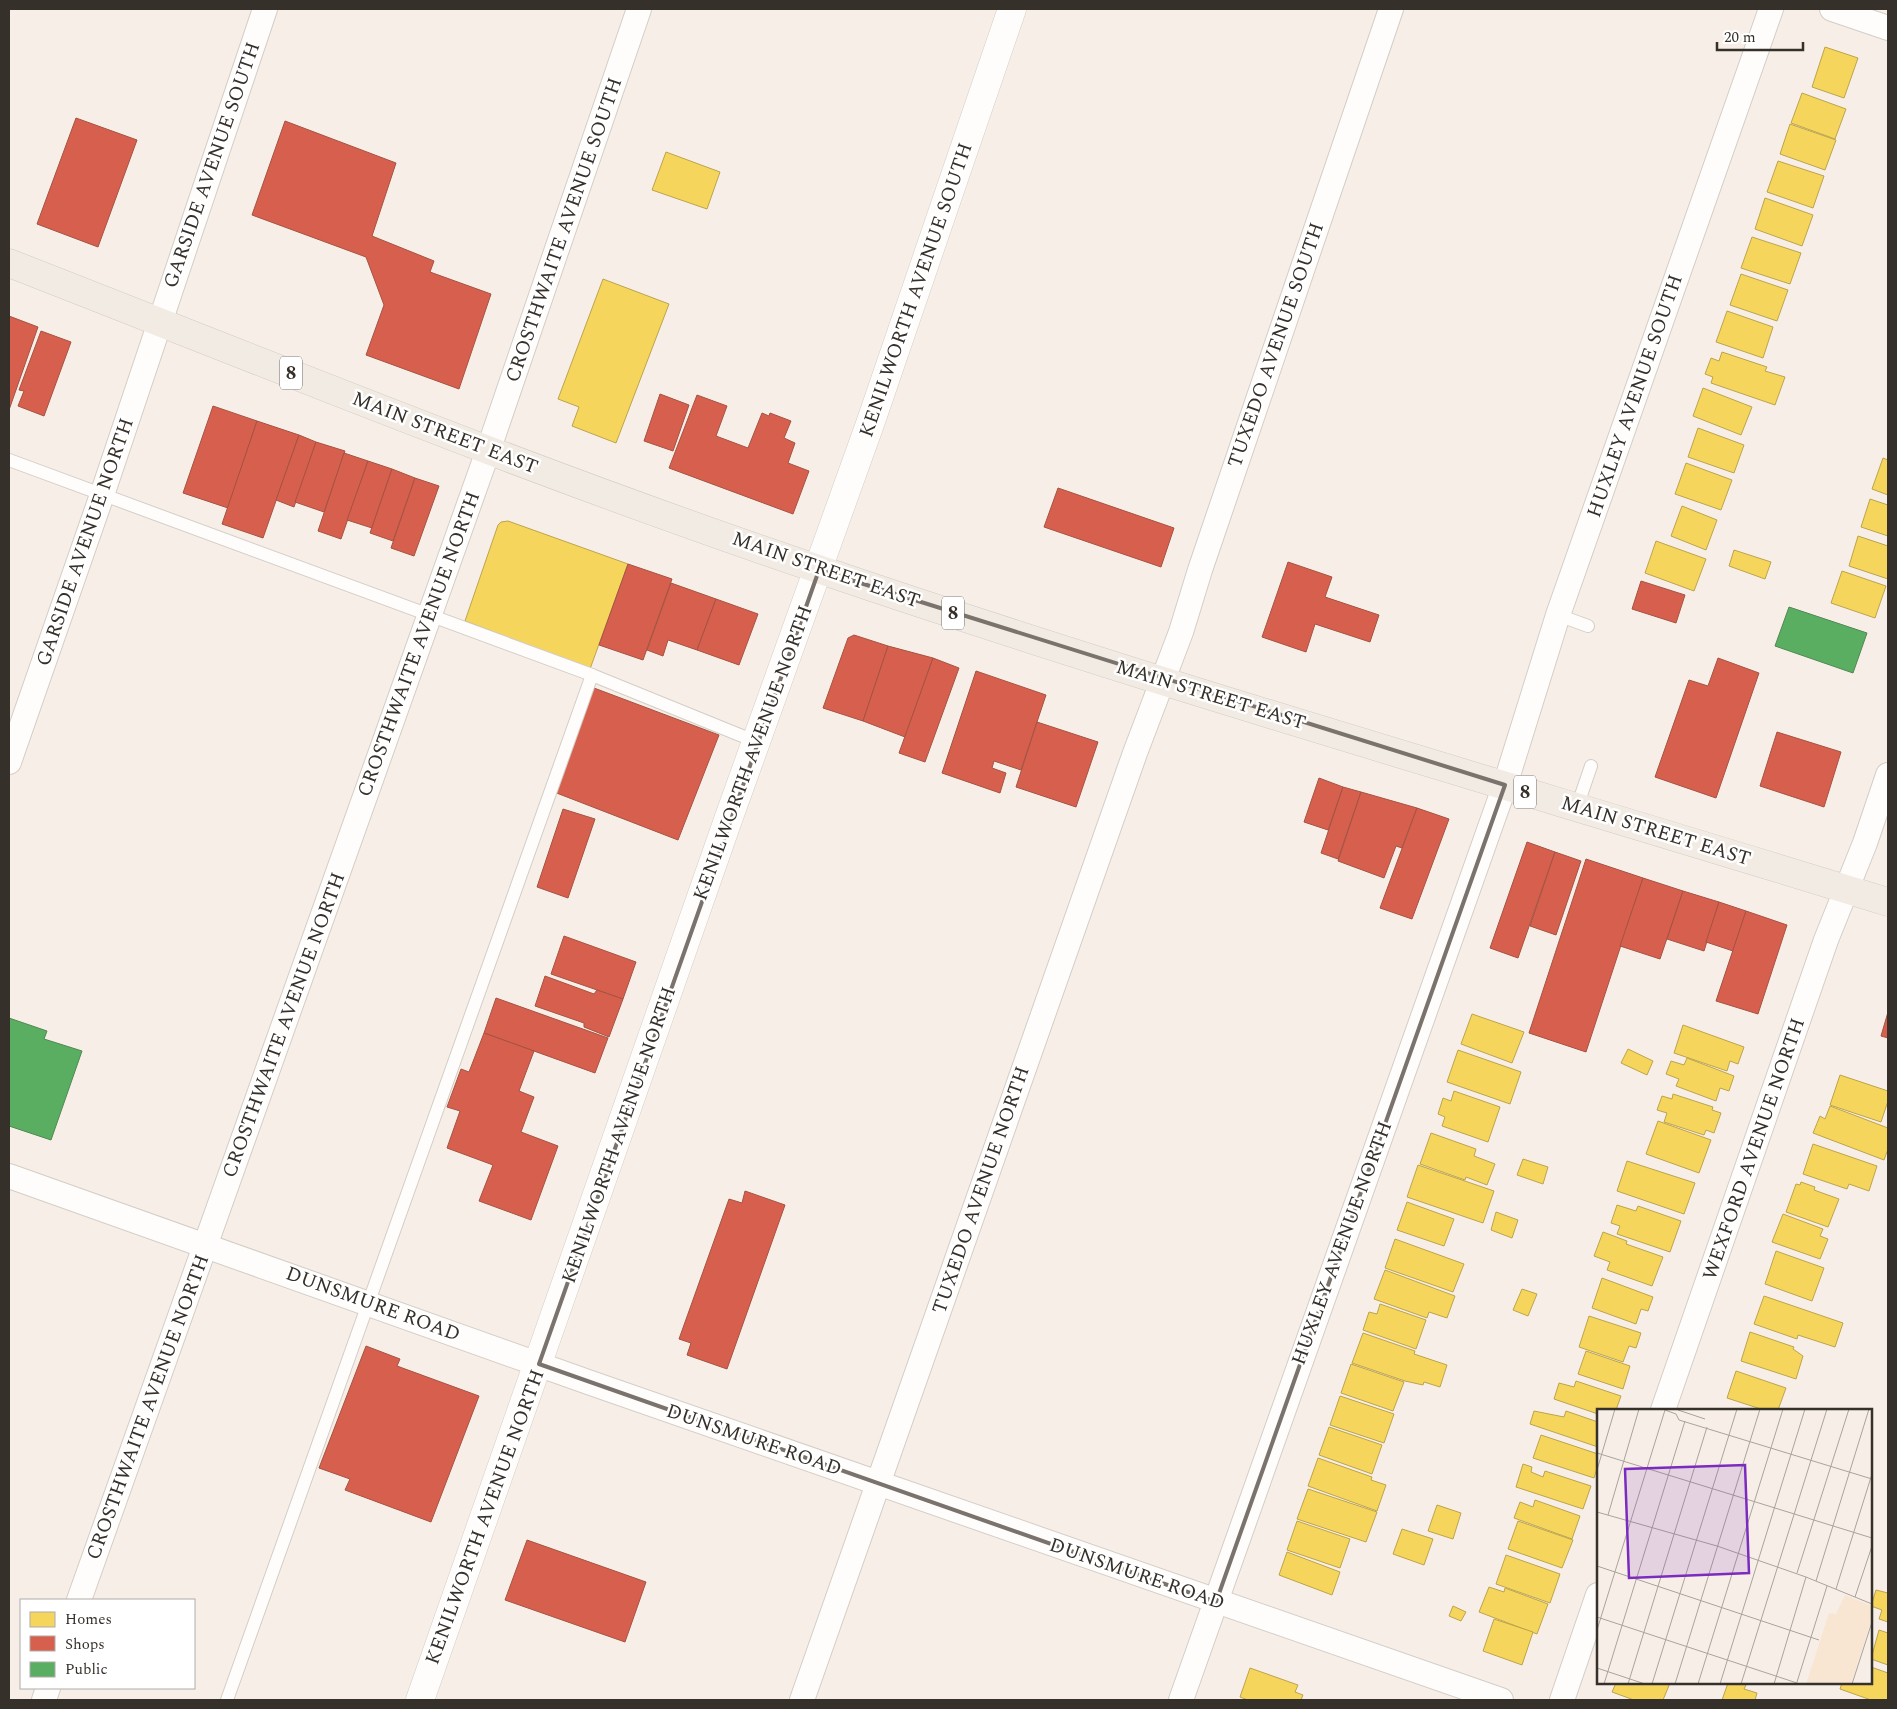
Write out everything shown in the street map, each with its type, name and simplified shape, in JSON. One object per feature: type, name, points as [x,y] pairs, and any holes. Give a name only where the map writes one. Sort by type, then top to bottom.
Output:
[{"type":"main road","name":"KENILWORTH AVENUE SOUTH","points":[[819,570],[1012,9]]},
{"type":"main road","name":"MAIN STREET EAST","points":[[9,264],[488,451],[819,570],[1163,681],[1888,902]]},
{"type":"main road","name":"KENILWORTH AVENUE NORTH","points":[[420,1700],[729,817],[819,570]]},
{"type":"street","name":"GARSIDE AVENUE SOUTH","points":[[159,321],[265,9]]},
{"type":"street","name":"CROSTHWAITE AVENUE SOUTH","points":[[488,451],[639,9]]},
{"type":"street","name":"TUXEDO AVENUE SOUTH","points":[[1163,681],[1391,9]]},
{"type":"street","name":"HUXLEY AVENUE SOUTH","points":[[1505,785],[1558,615],[1771,9]]},
{"type":"street","points":[[1832,9],[1888,28]]},
{"type":"street","name":"GARSIDE AVENUE NORTH","points":[[9,762],[102,495],[159,321]]},
{"type":"street","name":"CROSTHWAITE AVENUE NORTH","points":[[80,1599],[488,451]]},
{"type":"street","name":"TUXEDO AVENUE NORTH","points":[[802,1700],[1140,739],[1163,681]]},
{"type":"street","name":"WEXFORD AVENUE NORTH","points":[[1663,1409],[1826,940],[1848,890],[1888,775]]},
{"type":"street","name":"HUXLEY AVENUE NORTH","points":[[1181,1700],[1505,785]]},
{"type":"street","name":"DUNSMURE ROAD","points":[[9,1176],[1216,1602],[1502,1700]]},
{"type":"street","points":[[1562,1700],[1597,1598]]},
{"type":"lane","points":[[9,460],[592,675],[757,742]]},
{"type":"lane","points":[[1558,615],[1588,626]]},
{"type":"lane","points":[[227,1700],[370,1303],[592,675]]},
{"type":"lane","points":[[1577,807],[1591,766]]},
{"type":"highlighted area","points":[[819,570],[1505,785],[1216,1602],[539,1364]]},
{"type":"building: Homes","points":[[1825,47],[1858,58],[1844,98],[1812,87]]},
{"type":"building: Homes","points":[[1802,93],[1846,109],[1835,139],[1791,123]]},
{"type":"building: Homes","points":[[1790,124],[1836,140],[1825,170],[1780,154]]},
{"type":"building: Homes","points":[[666,152],[720,172],[707,209],[652,190]]},
{"type":"building: Homes","points":[[1778,161],[1824,176],[1813,208],[1767,192]]},
{"type":"building: Homes","points":[[1765,198],[1813,215],[1802,246],[1755,229]]},
{"type":"building: Homes","points":[[1752,237],[1801,253],[1790,284],[1741,268]]},
{"type":"building: Homes","points":[[1741,274],[1788,290],[1777,321],[1730,305]]},
{"type":"building: Homes","points":[[603,279],[669,304],[616,443],[572,426],[579,407],[558,399]]},
{"type":"building: Homes","points":[[1727,311],[1773,327],[1763,358],[1716,342]]},
{"type":"building: Homes","points":[[1722,352],[1767,367],[1765,371],[1785,377],[1775,405],[1711,383],[1713,377],[1705,374],[1711,358],[1719,361]]},
{"type":"building: Homes","points":[[1703,388],[1752,407],[1741,435],[1693,416]]},
{"type":"building: Homes","points":[[1698,428],[1744,445],[1734,473],[1688,457]]},
{"type":"building: Homes","points":[[1883,458],[1888,460],[1888,495],[1872,489]]},
{"type":"building: Homes","points":[[1686,463],[1732,480],[1721,510],[1675,494]]},
{"type":"building: Homes","points":[[1870,499],[1888,505],[1888,536],[1861,527]]},
{"type":"building: Homes","points":[[1682,506],[1717,520],[1706,550],[1671,536]]},
{"type":"building: Homes","points":[[508,521],[628,564],[590,669],[465,621],[498,525],[501,522]]},
{"type":"building: Homes","points":[[1858,536],[1888,546],[1888,579],[1849,566]]},
{"type":"building: Homes","points":[[1656,541],[1706,559],[1694,591],[1645,573]]},
{"type":"building: Homes","points":[[1734,550],[1771,562],[1765,579],[1729,566]]},
{"type":"building: Homes","points":[[1842,571],[1886,586],[1875,618],[1831,603]]},
{"type":"building: Homes","points":[[1472,1014],[1524,1032],[1512,1063],[1461,1044]]},
{"type":"building: Homes","points":[[1683,1025],[1744,1047],[1738,1064],[1730,1061],[1727,1071],[1674,1053]]},
{"type":"building: Homes","points":[[1628,1049],[1653,1061],[1647,1075],[1621,1063]]},
{"type":"building: Homes","points":[[1458,1050],[1521,1072],[1510,1104],[1447,1082]]},
{"type":"building: Homes","points":[[1687,1058],[1734,1076],[1729,1091],[1720,1088],[1716,1101],[1676,1086],[1679,1079],[1666,1074],[1671,1061],[1684,1065]]},
{"type":"building: Homes","points":[[1840,1075],[1888,1091],[1888,1101],[1881,1122],[1830,1105]]},
{"type":"building: Homes","points":[[1454,1091],[1500,1107],[1488,1142],[1442,1126],[1445,1117],[1438,1114],[1443,1098],[1451,1101]]},
{"type":"building: Homes","points":[[1673,1094],[1713,1107],[1712,1110],[1721,1113],[1714,1133],[1706,1130],[1704,1135],[1664,1122],[1667,1113],[1657,1110],[1662,1096],[1672,1099]]},
{"type":"building: Homes","points":[[1830,1106],[1888,1128],[1888,1149],[1884,1160],[1813,1133],[1820,1116],[1825,1119]]},
{"type":"building: Homes","points":[[1658,1121],[1711,1140],[1699,1173],[1646,1154]]},
{"type":"building: Homes","points":[[1431,1133],[1476,1149],[1474,1156],[1495,1164],[1487,1185],[1466,1177],[1465,1180],[1420,1164]]},
{"type":"building: Homes","points":[[1813,1144],[1877,1166],[1869,1191],[1849,1184],[1847,1189],[1803,1174]]},
{"type":"building: Homes","points":[[1523,1159],[1548,1167],[1543,1184],[1517,1175]]},
{"type":"building: Homes","points":[[1627,1161],[1695,1183],[1684,1214],[1617,1191]]},
{"type":"building: Homes","points":[[1418,1165],[1494,1191],[1483,1223],[1407,1197]]},
{"type":"building: Homes","points":[[1801,1182],[1815,1187],[1814,1190],[1839,1199],[1828,1227],[1786,1212],[1796,1184],[1800,1185]]},
{"type":"building: Homes","points":[[1407,1202],[1454,1219],[1444,1246],[1397,1230]]},
{"type":"building: Homes","points":[[1617,1205],[1636,1211],[1638,1206],[1681,1221],[1670,1252],[1617,1234],[1620,1226],[1611,1223]]},
{"type":"building: Homes","points":[[1496,1212],[1518,1220],[1512,1238],[1491,1230]]},
{"type":"building: Homes","points":[[1783,1214],[1823,1229],[1820,1236],[1828,1239],[1820,1259],[1772,1242]]},
{"type":"building: Homes","points":[[1603,1232],[1627,1241],[1626,1244],[1663,1257],[1652,1286],[1607,1270],[1610,1262],[1594,1256]]},
{"type":"building: Homes","points":[[1395,1239],[1464,1264],[1453,1292],[1385,1268]]},
{"type":"building: Homes","points":[[1776,1251],[1824,1268],[1812,1301],[1765,1284]]},
{"type":"building: Homes","points":[[1385,1270],[1455,1296],[1447,1318],[1429,1312],[1427,1318],[1374,1299]]},
{"type":"building: Homes","points":[[1602,1278],[1653,1297],[1648,1311],[1641,1309],[1636,1324],[1592,1308]]},
{"type":"building: Homes","points":[[1522,1289],[1537,1294],[1528,1316],[1513,1310]]},
{"type":"building: Homes","points":[[1764,1296],[1843,1323],[1835,1347],[1798,1335],[1797,1339],[1754,1324]]},
{"type":"building: Homes","points":[[1380,1304],[1426,1320],[1416,1349],[1363,1330],[1369,1312],[1377,1314]]},
{"type":"building: Homes","points":[[1589,1316],[1641,1333],[1636,1348],[1629,1346],[1623,1362],[1579,1347]]},
{"type":"building: Homes","points":[[1750,1332],[1794,1347],[1793,1349],[1803,1356],[1796,1379],[1741,1361]]},
{"type":"building: Homes","points":[[1363,1333],[1415,1351],[1414,1354],[1447,1365],[1440,1387],[1424,1382],[1423,1385],[1405,1381],[1352,1363]]},
{"type":"building: Homes","points":[[1586,1351],[1630,1366],[1623,1389],[1578,1374]]},
{"type":"building: Homes","points":[[1351,1364],[1404,1382],[1393,1411],[1341,1393]]},
{"type":"building: Homes","points":[[1736,1371],[1786,1388],[1778,1409],[1761,1409],[1727,1398]]},
{"type":"building: Homes","points":[[1576,1381],[1621,1396],[1616,1409],[1597,1409],[1597,1414],[1554,1399],[1559,1383],[1574,1387]]},
{"type":"building: Homes","points":[[1340,1396],[1394,1414],[1384,1443],[1330,1425]]},
{"type":"building: Homes","points":[[1534,1411],[1564,1417],[1566,1411],[1597,1422],[1597,1447],[1530,1424]]},
{"type":"building: Homes","points":[[1329,1427],[1382,1445],[1372,1474],[1319,1455]]},
{"type":"building: Homes","points":[[1541,1435],[1597,1454],[1597,1468],[1594,1478],[1533,1458]]},
{"type":"building: Homes","points":[[1318,1458],[1372,1477],[1371,1480],[1386,1485],[1377,1511],[1308,1486]]},
{"type":"building: Homes","points":[[1523,1464],[1532,1467],[1531,1472],[1543,1477],[1545,1471],[1591,1486],[1583,1509],[1516,1487]]},
{"type":"building: Homes","points":[[1308,1489],[1377,1512],[1366,1542],[1297,1519]]},
{"type":"building: Homes","points":[[1535,1500],[1580,1516],[1572,1539],[1514,1518],[1520,1502],[1533,1507]]},
{"type":"building: Homes","points":[[1437,1505],[1461,1513],[1453,1539],[1428,1531]]},
{"type":"building: Homes","points":[[1297,1521],[1350,1539],[1340,1568],[1287,1550]]},
{"type":"building: Homes","points":[[1518,1521],[1573,1540],[1562,1568],[1508,1549]]},
{"type":"building: Homes","points":[[1402,1529],[1433,1539],[1424,1565],[1393,1554]]},
{"type":"building: Homes","points":[[1287,1552],[1340,1572],[1332,1595],[1279,1575]]},
{"type":"building: Homes","points":[[1506,1555],[1560,1574],[1550,1603],[1496,1584]]},
{"type":"building: Homes","points":[[1489,1587],[1504,1592],[1505,1588],[1548,1604],[1537,1634],[1479,1612]]},
{"type":"building: Homes","points":[[1876,1590],[1888,1593],[1888,1622],[1879,1619],[1882,1610],[1872,1606]]},
{"type":"building: Homes","points":[[1453,1606],[1466,1612],[1461,1621],[1449,1616]]},
{"type":"building: Homes","points":[[1494,1619],[1533,1632],[1522,1665],[1483,1651]]},
{"type":"building: Homes","points":[[1879,1630],[1888,1633],[1888,1665],[1872,1659]]},
{"type":"building: Homes","points":[[1872,1667],[1888,1673],[1888,1700],[1871,1700],[1840,1689],[1842,1684],[1872,1684]]},
{"type":"building: Homes","points":[[1250,1668],[1298,1685],[1295,1692],[1303,1695],[1301,1700],[1248,1700],[1240,1697]]},
{"type":"building: Homes","points":[[1616,1684],[1670,1684],[1663,1700],[1634,1700],[1612,1692]]},
{"type":"building: Homes","points":[[1728,1684],[1746,1684],[1744,1689],[1757,1693],[1755,1700],[1722,1700]]},
{"type":"building: Shops","points":[[76,118],[137,140],[98,247],[37,224]]},
{"type":"building: Shops","points":[[285,121],[396,163],[372,236],[434,261],[430,272],[491,294],[459,389],[366,355],[384,305],[366,257],[252,215]]},
{"type":"building: Shops","points":[[9,316],[38,327],[9,410]]},
{"type":"building: Shops","points":[[41,331],[71,342],[44,416],[18,406],[24,391],[19,390]]},
{"type":"building: Shops","points":[[660,394],[689,405],[673,451],[644,441]]},
{"type":"building: Shops","points":[[697,395],[727,406],[716,436],[748,448],[762,413],[769,416],[770,413],[791,421],[784,438],[795,443],[788,463],[809,471],[793,514],[669,468]]},
{"type":"building: Shops","points":[[213,406],[257,421],[228,508],[183,493]]},
{"type":"building: Shops","points":[[257,421],[299,435],[263,538],[222,524]]},
{"type":"building: Shops","points":[[299,435],[316,442],[294,507],[276,500]]},
{"type":"building: Shops","points":[[316,442],[345,451],[324,512],[295,502]]},
{"type":"building: Shops","points":[[344,453],[368,461],[341,539],[318,531]]},
{"type":"building: Shops","points":[[368,461],[392,469],[372,528],[347,520]]},
{"type":"building: Shops","points":[[392,469],[415,478],[393,541],[370,533]]},
{"type":"building: Shops","points":[[415,478],[439,486],[414,556],[391,548]]},
{"type":"building: Shops","points":[[1058,488],[1174,528],[1161,567],[1044,527]]},
{"type":"building: Shops","points":[[1288,562],[1332,577],[1325,597],[1379,615],[1370,642],[1315,624],[1306,652],[1262,637]]},
{"type":"building: Shops","points":[[628,564],[672,579],[643,660],[599,645]]},
{"type":"building: Shops","points":[[1641,581],[1685,595],[1676,623],[1632,609]]},
{"type":"building: Shops","points":[[671,583],[716,599],[697,650],[668,640],[663,656],[647,650]]},
{"type":"building: Shops","points":[[716,599],[758,614],[739,665],[697,650]]},
{"type":"building: Shops","points":[[854,635],[888,646],[863,721],[823,708],[848,638]]},
{"type":"building: Shops","points":[[888,646],[933,658],[905,737],[863,721]]},
{"type":"building: Shops","points":[[933,658],[959,668],[925,762],[899,753]]},
{"type":"building: Shops","points":[[1718,658],[1759,673],[1716,798],[1655,777],[1689,680],[1708,686]]},
{"type":"building: Shops","points":[[976,671],[1046,695],[1021,770],[994,761],[992,768],[1006,773],[1000,793],[942,773]]},
{"type":"building: Shops","points":[[594,688],[719,735],[678,840],[554,792]]},
{"type":"building: Shops","points":[[1037,722],[1098,742],[1076,807],[1016,787]]},
{"type":"building: Shops","points":[[1777,732],[1841,752],[1824,807],[1760,786]]},
{"type":"building: Shops","points":[[1319,778],[1343,787],[1328,830],[1304,822]]},
{"type":"building: Shops","points":[[1343,787],[1361,792],[1338,859],[1321,853]]},
{"type":"building: Shops","points":[[1361,792],[1417,808],[1402,848],[1396,846],[1384,878],[1338,861]]},
{"type":"building: Shops","points":[[1417,808],[1449,819],[1412,919],[1380,908]]},
{"type":"building: Shops","points":[[563,809],[595,819],[568,898],[537,887]]},
{"type":"building: Shops","points":[[1527,842],[1555,852],[1518,958],[1490,948]]},
{"type":"building: Shops","points":[[1555,852],[1581,861],[1556,935],[1530,926]]},
{"type":"building: Shops","points":[[1586,859],[1643,878],[1586,1052],[1529,1033]]},
{"type":"building: Shops","points":[[1643,878],[1683,891],[1660,959],[1620,946]]},
{"type":"building: Shops","points":[[1683,891],[1719,902],[1704,951],[1667,939]]},
{"type":"building: Shops","points":[[1719,902],[1746,911],[1733,951],[1706,942]]},
{"type":"building: Shops","points":[[1746,911],[1787,925],[1758,1014],[1716,1001]]},
{"type":"building: Shops","points":[[564,936],[636,962],[623,999],[551,974]]},
{"type":"building: Shops","points":[[545,976],[594,994],[597,990],[623,999],[609,1037],[584,1027],[584,1023],[535,1006]]},
{"type":"building: Shops","points":[[496,998],[608,1038],[595,1073],[484,1033]]},
{"type":"building: Shops","points":[[1888,1012],[1888,1038],[1881,1036]]},
{"type":"building: Shops","points":[[484,1033],[534,1051],[519,1091],[534,1097],[521,1132],[558,1146],[531,1220],[479,1201],[493,1165],[447,1148],[460,1111],[447,1107],[461,1069],[469,1072]]},
{"type":"building: Shops","points":[[745,1191],[785,1205],[727,1369],[687,1355],[691,1343],[679,1339],[729,1199],[742,1203]]},
{"type":"building: Shops","points":[[366,1346],[400,1359],[397,1366],[479,1396],[431,1522],[345,1490],[350,1479],[319,1468]]},
{"type":"building: Shops","points":[[527,1540],[646,1582],[625,1642],[505,1600]]},
{"type":"building: Public","points":[[1789,607],[1867,633],[1853,673],[1775,646]]},
{"type":"building: Public","points":[[9,1018],[47,1031],[44,1039],[82,1051],[51,1140],[9,1126]]}]
